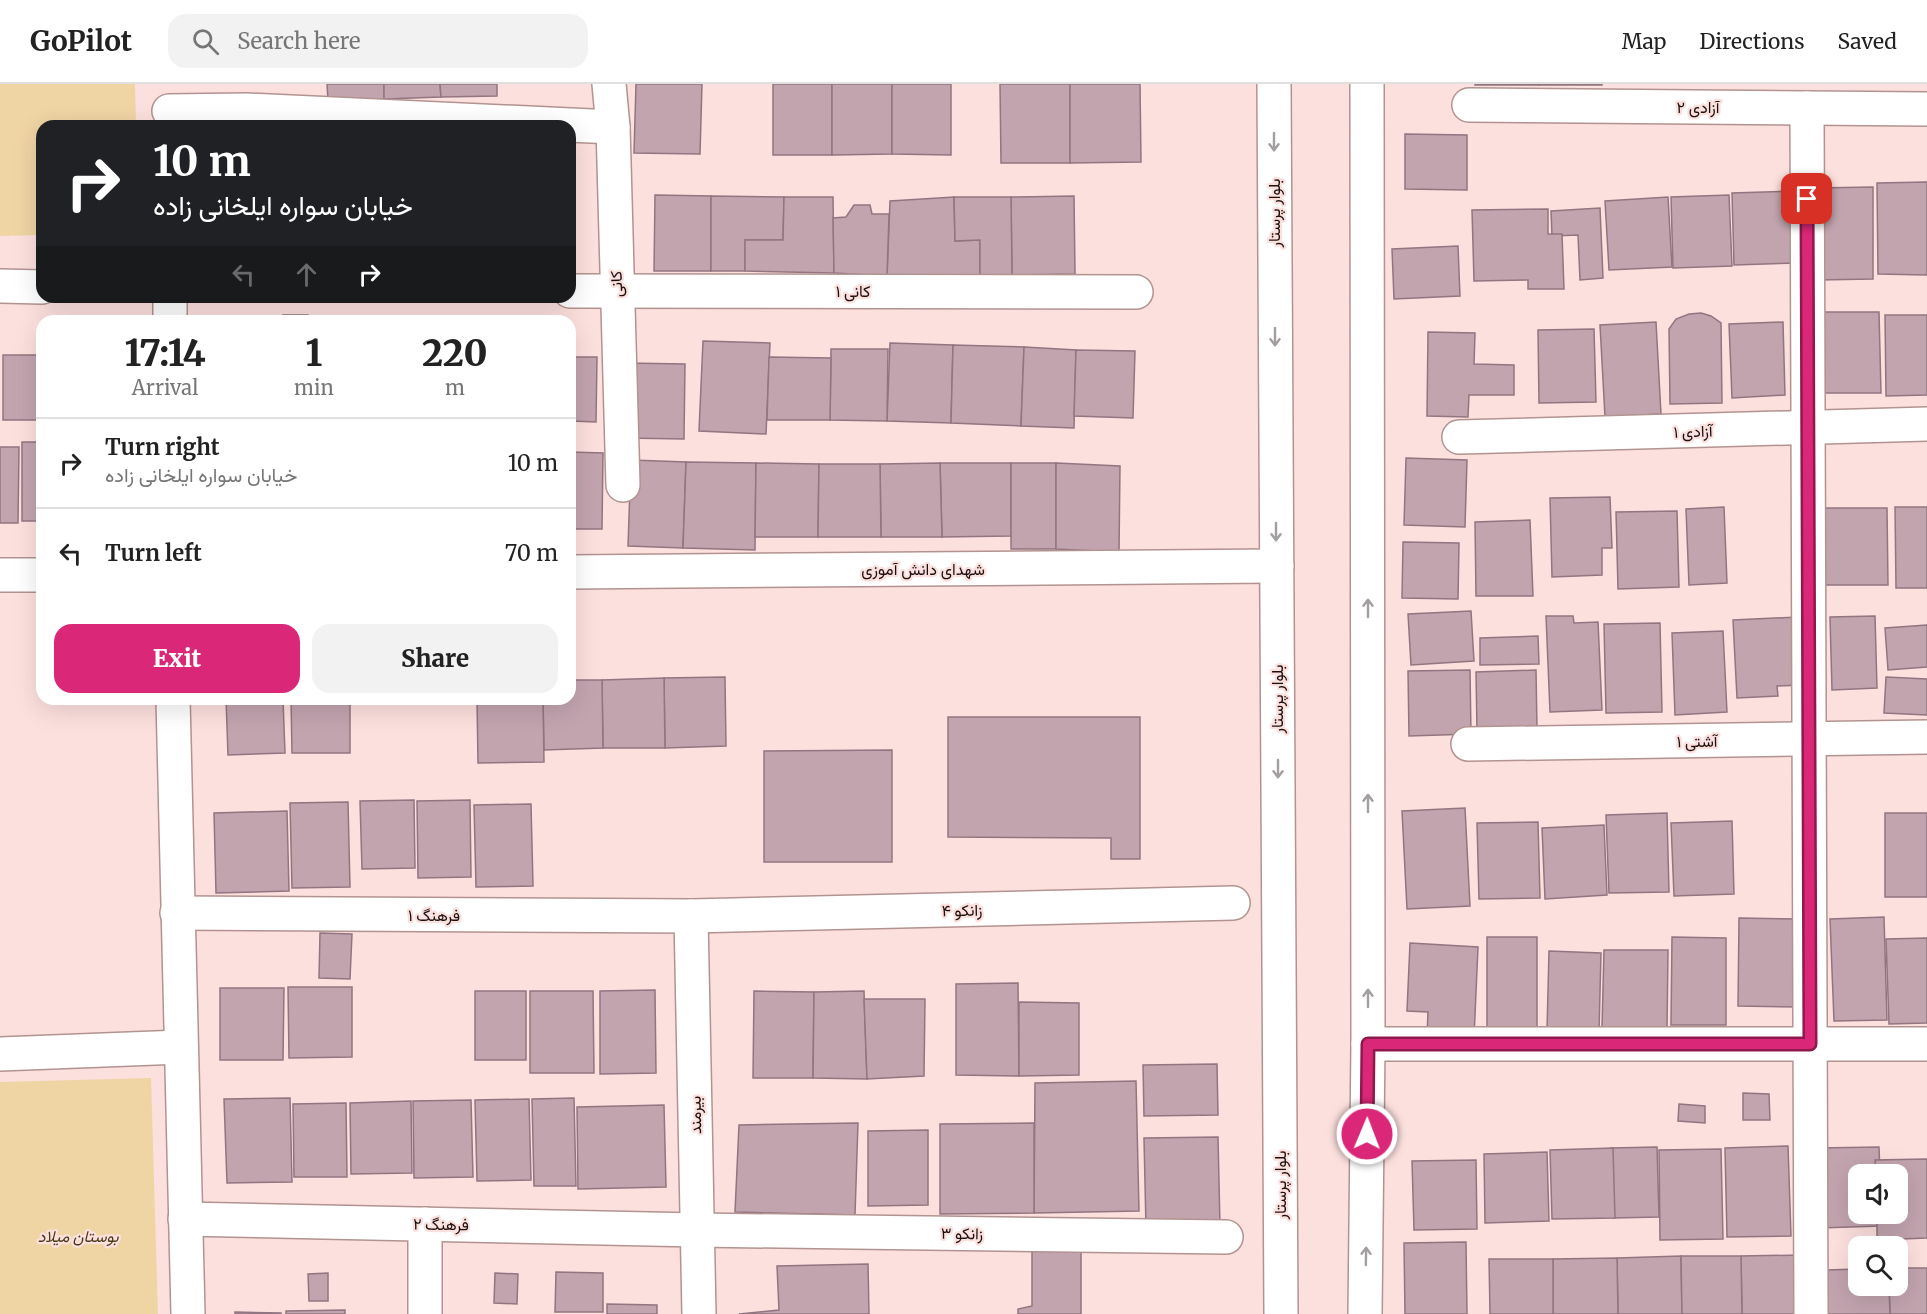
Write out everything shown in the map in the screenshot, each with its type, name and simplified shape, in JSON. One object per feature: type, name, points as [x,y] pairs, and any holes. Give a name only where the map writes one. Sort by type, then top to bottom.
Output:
[{"type":"street","name":"کانی","points":[[609,84],[623,485]]},
{"type":"street","name":"بلوار پرستار","points":[[1274,84],[1281,1314]]},
{"type":"street","points":[[1365,1314],[1368,1044],[1368,84]]},
{"type":"street","name":"آزادی ۲","points":[[1469,105],[1927,109]]},
{"type":"street","points":[[169,107],[462,120]]},
{"type":"street","points":[[1807,108],[1811,1314]]},
{"type":"street","points":[[576,125],[612,127]]},
{"type":"street","points":[[0,286],[36,287]]},
{"type":"street","name":"کانی ۱","points":[[576,291],[1136,292]]},
{"type":"street","name":"آزادی ۱","points":[[1459,437],[1927,424]]},
{"type":"street","name":"شهدای دانش آموزی","points":[[576,572],[1277,566]]},
{"type":"street","points":[[0,575],[36,575]]},
{"type":"street","points":[[173,705],[188,1314]]},
{"type":"street","name":"آشتی ۱","points":[[1468,744],[1927,737]]},
{"type":"street","name":"زانکو ۴","points":[[691,916],[1233,903]]},
{"type":"street","name":"فرهنگ ۱","points":[[177,913],[691,916]]},
{"type":"street","name":"بیرمند","points":[[691,916],[699,1314]]},
{"type":"street","points":[[1368,1044],[1927,1044]]},
{"type":"street","points":[[0,1054],[181,1047]]},
{"type":"street","name":"فرهنگ ۲","points":[[185,1219],[698,1230]]},
{"type":"street","points":[[425,1224],[425,1314]]},
{"type":"street","name":"زانکو ۳","points":[[698,1230],[1226,1237]]},
{"type":"green space","points":[[0,84],[135,84],[136,120],[36,120],[36,235],[0,236]]},
{"type":"green space","name":"بوستان میلاد","points":[[151,1078],[158,1314],[0,1314],[0,1082]]},
{"type":"building","points":[[327,84],[384,84],[384,99],[328,100]]},
{"type":"building","points":[[384,84],[440,84],[441,97],[384,99]]},
{"type":"building","points":[[440,84],[497,84],[497,96],[441,97]]},
{"type":"building","points":[[636,84],[702,84],[700,154],[634,153]]},
{"type":"building","points":[[773,84],[832,84],[832,155],[773,155]]},
{"type":"building","points":[[832,84],[892,84],[892,154],[832,155]]},
{"type":"building","points":[[892,84],[951,84],[951,155],[892,154]]},
{"type":"building","points":[[1000,84],[1070,84],[1070,163],[1001,163]]},
{"type":"building","points":[[1070,84],[1140,84],[1141,162],[1070,163]]},
{"type":"building","points":[[1539,84],[1539,85],[1475,85]]},
{"type":"building","points":[[1602,84],[1602,85],[1539,85]]},
{"type":"building","points":[[1405,134],[1467,135],[1467,190],[1405,189]]},
{"type":"building","points":[[1927,182],[1927,275],[1878,274],[1877,183]]},
{"type":"building","points":[[1873,187],[1873,279],[1818,280],[1817,188]]},
{"type":"building","points":[[1794,191],[1797,263],[1734,265],[1732,193]]},
{"type":"building","points":[[655,195],[711,196],[711,271],[654,271]]},
{"type":"building","points":[[1729,195],[1732,266],[1673,268],[1671,197]]},
{"type":"building","points":[[711,196],[784,197],[783,240],[745,240],[745,271],[711,271]]},
{"type":"building","points":[[1074,196],[1075,274],[1012,275],[1011,197]]},
{"type":"building","points":[[784,197],[833,197],[834,273],[745,271],[745,240],[783,240]]},
{"type":"building","points":[[954,197],[955,241],[980,240],[980,276],[887,276],[890,201]]},
{"type":"building","points":[[954,197],[1011,197],[1012,275],[980,276],[980,240],[955,241]]},
{"type":"building","points":[[1668,197],[1672,267],[1609,270],[1605,201]]},
{"type":"building","points":[[854,205],[870,205],[872,214],[889,214],[887,276],[834,273],[833,218],[846,217]]},
{"type":"building","points":[[1600,208],[1603,278],[1580,280],[1578,235],[1552,236],[1551,211]]},
{"type":"building","points":[[1548,209],[1548,234],[1562,234],[1564,289],[1528,289],[1528,280],[1474,281],[1472,210]]},
{"type":"building","points":[[1458,246],[1460,296],[1394,299],[1392,249]]},
{"type":"building","points":[[1824,312],[1879,312],[1881,393],[1825,393]]},
{"type":"building","points":[[1701,313],[1721,323],[1722,403],[1670,404],[1669,329],[1676,319],[1689,314]]},
{"type":"building","points":[[1885,315],[1927,315],[1927,395],[1886,396]]},
{"type":"building","points":[[1656,322],[1661,414],[1605,417],[1600,325]]},
{"type":"building","points":[[1783,322],[1785,395],[1732,398],[1729,324]]},
{"type":"building","points":[[1594,329],[1596,402],[1539,403],[1538,330]]},
{"type":"building","points":[[1428,332],[1475,333],[1474,364],[1514,365],[1514,395],[1469,395],[1468,417],[1427,416]]},
{"type":"building","points":[[703,341],[770,343],[766,434],[699,431]]},
{"type":"building","points":[[890,343],[953,345],[951,423],[887,421]]},
{"type":"building","points":[[953,345],[1024,347],[1021,426],[951,423]]},
{"type":"building","points":[[1024,347],[1076,350],[1074,428],[1021,426]]},
{"type":"building","points":[[831,349],[888,349],[887,421],[830,420]]},
{"type":"building","points":[[1076,350],[1135,351],[1133,418],[1074,416]]},
{"type":"building","points":[[3,355],[36,355],[36,420],[3,420]]},
{"type":"building","points":[[576,357],[597,357],[596,422],[576,421]]},
{"type":"building","points":[[769,357],[831,358],[830,420],[767,420]]},
{"type":"building","points":[[625,363],[685,364],[684,439],[624,438]]},
{"type":"building","points":[[22,442],[36,442],[36,521],[22,521]]},
{"type":"building","points":[[0,447],[19,447],[18,523],[0,523]]},
{"type":"building","points":[[576,452],[603,453],[602,529],[576,529]]},
{"type":"building","points":[[1406,458],[1467,460],[1465,527],[1404,525]]},
{"type":"building","points":[[631,460],[686,462],[683,548],[628,546]]},
{"type":"building","points":[[686,462],[756,463],[755,550],[683,548]]},
{"type":"building","points":[[756,463],[819,464],[818,537],[755,537]]},
{"type":"building","points":[[940,463],[1011,463],[1011,536],[942,537]]},
{"type":"building","points":[[940,463],[942,537],[881,537],[880,464]]},
{"type":"building","points":[[1011,463],[1056,463],[1056,549],[1011,549]]},
{"type":"building","points":[[1056,463],[1120,466],[1119,552],[1056,549]]},
{"type":"building","points":[[819,464],[880,464],[881,537],[818,537]]},
{"type":"building","points":[[1610,497],[1612,548],[1602,548],[1602,575],[1552,577],[1550,498]]},
{"type":"building","points":[[1724,507],[1727,583],[1689,585],[1686,509]]},
{"type":"building","points":[[1895,507],[1927,507],[1927,588],[1896,588]]},
{"type":"building","points":[[1818,508],[1887,508],[1888,585],[1818,585]]},
{"type":"building","points":[[1677,511],[1679,587],[1618,589],[1616,512]]},
{"type":"building","points":[[1530,520],[1533,596],[1476,596],[1475,522]]},
{"type":"building","points":[[1403,542],[1459,543],[1458,599],[1402,598]]},
{"type":"building","points":[[1471,611],[1474,661],[1411,665],[1408,614]]},
{"type":"building","points":[[1546,616],[1573,616],[1574,623],[1598,622],[1602,710],[1550,712]]},
{"type":"building","points":[[1875,616],[1877,688],[1832,690],[1830,617]]},
{"type":"building","points":[[1797,617],[1801,685],[1777,686],[1778,696],[1737,698],[1733,620]]},
{"type":"building","points":[[1660,623],[1662,712],[1606,713],[1604,624]]},
{"type":"building","points":[[1927,625],[1927,667],[1888,670],[1885,628]]},
{"type":"building","points":[[1723,631],[1727,712],[1675,715],[1672,633]]},
{"type":"building","points":[[1538,636],[1539,664],[1480,665],[1480,638]]},
{"type":"building","points":[[1470,670],[1471,734],[1409,736],[1408,671]]},
{"type":"building","points":[[1536,670],[1537,729],[1477,731],[1476,672]]},
{"type":"building","points":[[725,677],[726,746],[665,748],[664,678]]},
{"type":"building","points":[[1886,677],[1927,679],[1927,715],[1884,713]]},
{"type":"building","points":[[664,678],[665,748],[603,748],[602,680]]},
{"type":"building","points":[[576,680],[602,680],[603,748],[544,750],[543,705],[576,705]]},
{"type":"building","points":[[226,705],[283,705],[285,753],[228,755]]},
{"type":"building","points":[[291,705],[350,705],[350,753],[292,753]]},
{"type":"building","points":[[477,705],[543,705],[544,762],[478,763]]},
{"type":"building","points":[[948,717],[1140,717],[1140,859],[1111,859],[1111,838],[948,837]]},
{"type":"building","points":[[892,750],[892,862],[764,862],[764,751]]},
{"type":"building","points":[[414,800],[415,868],[362,869],[360,801]]},
{"type":"building","points":[[470,800],[471,877],[418,878],[417,801]]},
{"type":"building","points":[[348,802],[350,887],[292,888],[290,803]]},
{"type":"building","points":[[531,804],[533,886],[476,887],[474,805]]},
{"type":"building","points":[[1465,808],[1470,906],[1407,909],[1402,811]]},
{"type":"building","points":[[287,811],[289,891],[216,893],[214,813]]},
{"type":"building","points":[[1667,813],[1669,892],[1609,893],[1606,815]]},
{"type":"building","points":[[1885,813],[1927,813],[1927,897],[1885,897]]},
{"type":"building","points":[[1732,821],[1734,894],[1674,896],[1671,823]]},
{"type":"building","points":[[1538,822],[1540,898],[1479,899],[1477,823]]},
{"type":"building","points":[[1604,825],[1607,895],[1545,899],[1542,828]]},
{"type":"building","points":[[1884,917],[1887,1020],[1834,1021],[1830,919]]},
{"type":"building","points":[[1739,918],[1801,919],[1800,1007],[1738,1006]]},
{"type":"building","points":[[320,933],[352,934],[350,979],[319,978]]},
{"type":"building","points":[[1487,937],[1537,937],[1537,1028],[1487,1028]]},
{"type":"building","points":[[1672,937],[1726,938],[1726,1025],[1671,1025]]},
{"type":"building","points":[[1927,938],[1927,1023],[1889,1024],[1886,939]]},
{"type":"building","points":[[1410,943],[1478,947],[1474,1038],[1427,1036],[1428,1012],[1407,1011]]},
{"type":"building","points":[[1604,950],[1668,950],[1667,1029],[1602,1028]]},
{"type":"building","points":[[1549,951],[1601,953],[1599,1032],[1547,1030]]},
{"type":"building","points":[[1018,983],[1019,1076],[956,1075],[956,984]]},
{"type":"building","points":[[288,987],[352,987],[352,1057],[289,1058]]},
{"type":"building","points":[[220,988],[284,988],[283,1060],[220,1060]]},
{"type":"building","points":[[655,990],[656,1073],[600,1074],[600,991]]},
{"type":"building","points":[[475,991],[526,991],[526,1060],[475,1060]]},
{"type":"building","points":[[530,991],[593,991],[594,1073],[530,1073]]},
{"type":"building","points":[[754,991],[814,992],[813,1078],[753,1078]]},
{"type":"building","points":[[864,991],[867,1079],[813,1078],[814,992]]},
{"type":"building","points":[[864,999],[925,999],[924,1076],[867,1079]]},
{"type":"building","points":[[1019,1002],[1079,1003],[1079,1075],[1019,1076]]},
{"type":"building","points":[[1217,1064],[1218,1115],[1144,1116],[1143,1065]]},
{"type":"building","points":[[1136,1081],[1139,1211],[1034,1213],[1035,1083]]},
{"type":"building","points":[[1743,1093],[1769,1094],[1770,1120],[1743,1120]]},
{"type":"building","points":[[290,1098],[292,1182],[227,1183],[224,1099]]},
{"type":"building","points":[[574,1098],[576,1186],[534,1186],[532,1099]]},
{"type":"building","points":[[529,1099],[531,1180],[477,1181],[475,1100]]},
{"type":"building","points":[[471,1100],[473,1177],[414,1178],[413,1101]]},
{"type":"building","points":[[411,1101],[412,1173],[351,1174],[350,1103]]},
{"type":"building","points":[[346,1103],[347,1177],[294,1177],[293,1104]]},
{"type":"building","points":[[1679,1104],[1705,1106],[1705,1123],[1678,1121]]},
{"type":"building","points":[[664,1105],[666,1187],[578,1189],[577,1107]]},
{"type":"building","points":[[858,1123],[855,1215],[735,1212],[739,1125]]},
{"type":"building","points":[[1034,1123],[1034,1213],[940,1214],[940,1124]]},
{"type":"building","points":[[928,1130],[928,1205],[868,1206],[868,1131]]},
{"type":"building","points":[[1218,1137],[1220,1227],[1146,1228],[1144,1138]]},
{"type":"building","points":[[1788,1146],[1791,1236],[1727,1237],[1725,1148]]},
{"type":"building","points":[[1657,1147],[1659,1217],[1613,1218],[1611,1148]]},
{"type":"building","points":[[1879,1147],[1880,1164],[1848,1164],[1848,1224],[1881,1224],[1881,1226],[1819,1228],[1817,1148]]},
{"type":"building","points":[[1613,1148],[1615,1218],[1552,1219],[1550,1150]]},
{"type":"building","points":[[1721,1149],[1723,1239],[1660,1240],[1659,1150]]},
{"type":"building","points":[[1547,1152],[1549,1221],[1485,1223],[1484,1154]]},
{"type":"building","points":[[1927,1159],[1927,1238],[1877,1236],[1877,1224],[1908,1224],[1908,1164],[1875,1164],[1875,1160]]},
{"type":"building","points":[[1476,1160],[1477,1229],[1414,1230],[1412,1161]]},
{"type":"building","points":[[1466,1242],[1467,1314],[1405,1314],[1404,1243]]},
{"type":"building","points":[[1032,1247],[1081,1247],[1081,1314],[1018,1314],[1018,1309],[1032,1306]]},
{"type":"building","points":[[1802,1255],[1803,1314],[1742,1314],[1741,1256]]},
{"type":"building","points":[[1681,1256],[1682,1314],[1618,1314],[1617,1258]]},
{"type":"building","points":[[1681,1256],[1741,1256],[1742,1314],[1682,1314]]},
{"type":"building","points":[[1617,1258],[1618,1314],[1553,1314],[1553,1259]]},
{"type":"building","points":[[1489,1259],[1553,1259],[1553,1314],[1490,1314]]},
{"type":"building","points":[[868,1264],[869,1314],[739,1314],[779,1310],[777,1266]]},
{"type":"building","points":[[1908,1268],[1927,1268],[1927,1314],[1890,1314],[1889,1296],[1908,1296]]},
{"type":"building","points":[[1848,1269],[1848,1296],[1889,1296],[1890,1314],[1827,1314],[1826,1270]]},
{"type":"building","points":[[556,1272],[603,1273],[603,1312],[555,1312]]},
{"type":"building","points":[[328,1273],[328,1301],[309,1301],[308,1274]]},
{"type":"building","points":[[495,1273],[518,1274],[517,1304],[494,1303]]},
{"type":"building","points":[[607,1304],[657,1305],[657,1314],[607,1314]]},
{"type":"building","points":[[345,1310],[345,1314],[286,1314],[286,1311]]},
{"type":"building","points":[[235,1312],[281,1313],[281,1314],[235,1314]]},
{"type":"route","points":[[1367,1134],[1368,1044],[1810,1044],[1807,199]]}]
